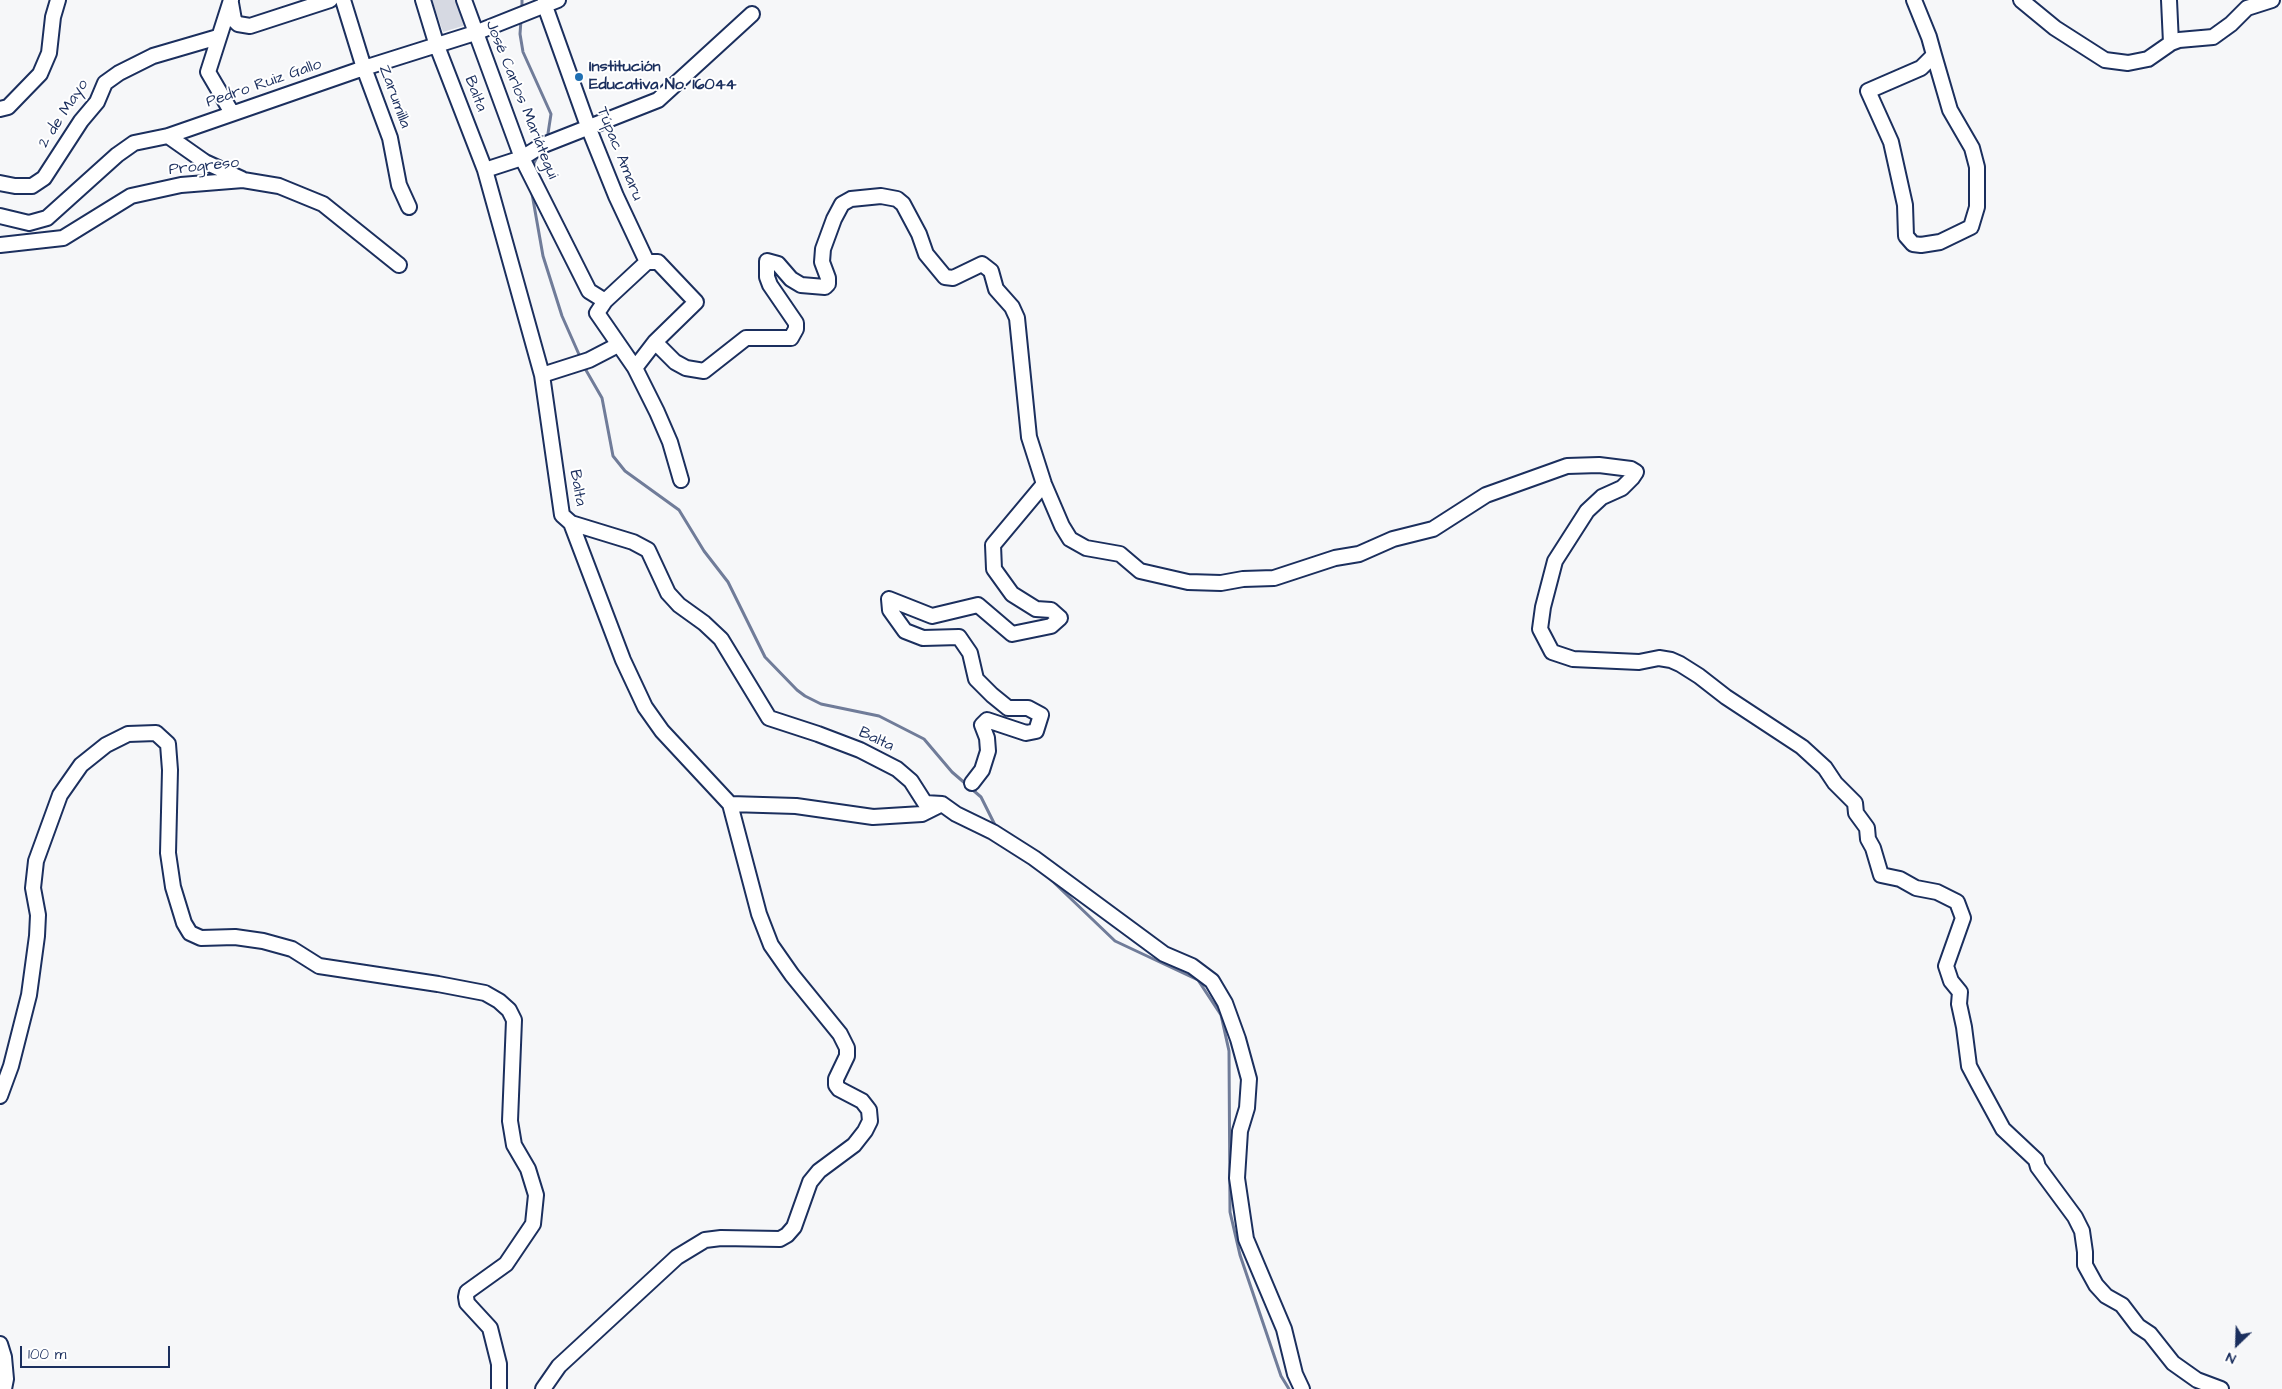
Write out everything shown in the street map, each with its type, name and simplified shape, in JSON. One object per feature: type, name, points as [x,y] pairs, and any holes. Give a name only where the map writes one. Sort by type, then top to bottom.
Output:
[{"type":"street","points":[[0,109],[8,107],[40,74],[49,53],[53,17],[58,0]]},
{"type":"street","points":[[230,1],[234,20],[238,24],[250,26],[330,0]]},
{"type":"street","name":"Zarumilla","points":[[343,0],[364,68],[390,138],[399,185],[409,207]]},
{"type":"street","name":"Balta","points":[[423,0],[437,46],[485,170],[542,375],[562,516],[571,523],[620,537],[648,550],[668,593],[679,605],[704,623],[721,639],[769,718],[860,750],[897,769],[911,781],[925,803],[942,804]]},
{"type":"street","name":"José Carlos Mariátegui","points":[[464,0],[522,158],[589,291],[606,301]]},
{"type":"street","name":"Pedro Ruiz Gallo","points":[[0,216],[29,223],[48,218],[117,155],[134,143],[168,136],[364,68],[437,46],[475,33],[545,3],[558,0]]},
{"type":"street","points":[[1914,0],[1934,55],[1950,110],[1972,148],[1976,159],[1977,207],[1974,221],[1969,228],[1940,242],[1921,245],[1913,244],[1906,236],[1905,205],[1892,142],[1868,91],[1922,68],[1934,55]]},
{"type":"street","points":[[2021,0],[2055,28],[2105,60],[2128,63],[2138,63],[2148,59],[2171,43],[2213,36],[2231,24],[2247,8],[2272,0]]},
{"type":"street","points":[[2169,0],[2171,43]]},
{"type":"street","points":[[230,1],[208,72],[232,113]]},
{"type":"street","name":"Túpac Amaru","points":[[545,3],[589,129],[616,196],[647,262]]},
{"type":"street","points":[[485,170],[522,158],[541,146],[589,129],[658,100],[752,14]]},
{"type":"street","name":"2 de Mayo","points":[[0,183],[15,186],[32,186],[44,178],[81,121],[97,102],[105,83],[119,73],[153,56],[218,37]]},
{"type":"street","points":[[168,136],[205,162],[243,180]]},
{"type":"street","name":"Progreso","points":[[0,245],[64,238],[131,196],[181,185],[243,180],[279,186],[323,204],[399,265]]},
{"type":"street","points":[[655,342],[675,362],[686,368],[704,372],[746,338],[791,338],[796,329],[796,323],[770,285],[767,277],[767,260],[778,264],[791,279],[801,285],[825,287],[828,284],[828,278],[822,262],[823,248],[842,204],[852,199],[881,196],[897,199],[906,209],[919,234],[926,254],[945,278],[953,278],[978,265],[987,266],[991,270],[996,289],[1012,307],[1017,318],[1029,437],[1044,484],[1070,539],[1086,548],[1120,554],[1140,571],[1188,582],[1221,583],[1242,579],[1274,578],[1335,558],[1359,554],[1394,539],[1433,529],[1486,495],[1567,466],[1600,464],[1631,468],[1636,472],[1632,478],[1622,488],[1602,497],[1587,511],[1555,561],[1543,607],[1540,629],[1552,652],[1573,659],[1639,662],[1659,658],[1680,664],[1699,676],[1726,698],[1802,747],[1825,768],[1835,782],[1855,802],[1856,813],[1867,828],[1868,839],[1873,848],[1881,876],[1900,879],[1916,888],[1937,892],[1957,902],[1963,918],[1946,966],[1950,981],[1960,992],[1959,1004],[1969,1066],[1978,1083],[2003,1129],[2036,1160],[2038,1167],[2074,1217],[2082,1231],[2085,1252],[2084,1265],[2096,1285],[2106,1296],[2122,1305],[2138,1326],[2150,1334],[2173,1363],[2197,1380],[2221,1389]]},
{"type":"street","points":[[635,368],[655,342],[696,302],[658,262],[647,262],[606,301],[597,313],[635,368],[657,412],[670,442],[680,480]]},
{"type":"street","points":[[542,375],[567,369],[618,345]]},
{"type":"street","points":[[972,783],[982,770],[988,751],[987,738],[982,725],[987,720],[1026,734],[1036,731],[1041,715],[1028,708],[1008,708],[992,695],[976,679],[970,653],[959,637],[923,638],[905,630],[890,610],[889,599],[932,616],[978,605],[1012,634],[1050,626],[1060,618],[1051,610],[1036,609],[1012,594],[994,569],[993,545],[1044,484]]},
{"type":"street","points":[[543,1389],[559,1366],[677,1257],[705,1240],[721,1238],[780,1239],[787,1235],[794,1227],[810,1182],[819,1171],[854,1145],[870,1121],[869,1110],[862,1101],[839,1089],[836,1084],[847,1048],[840,1034],[792,975],[771,945],[759,914],[730,804],[662,731],[645,707],[623,660],[571,523]]},
{"type":"street","points":[[0,1096],[11,1066],[29,996],[37,936],[38,915],[33,888],[36,861],[60,795],[81,765],[106,745],[128,734],[156,733],[168,744],[170,770],[168,853],[173,887],[184,923],[190,933],[201,938],[235,937],[263,941],[292,949],[319,966],[486,993],[509,1010],[514,1020],[510,1121],[514,1145],[528,1168],[536,1195],[532,1224],[506,1264],[467,1292],[466,1297],[468,1303],[490,1328],[498,1364],[499,1389]]},
{"type":"street","points":[[730,804],[796,806],[873,817],[922,814],[942,804],[956,814],[979,824],[1034,858],[1164,954],[1192,966],[1212,981],[1225,1004],[1238,1039],[1249,1079],[1247,1108],[1240,1131],[1237,1178],[1246,1239],[1284,1329],[1295,1374],[1302,1389]]},
{"type":"street","points":[[0,1344],[5,1364],[4,1389]]},
{"type":"shaded area","points":[[432,0],[458,0],[466,25],[443,32]]},
{"type":"waterway","points":[[522,0],[522,9]]},
{"type":"waterway","points":[[521,20],[520,34],[523,52],[551,114],[547,140]]},
{"type":"waterway","points":[[532,167],[538,155]]},
{"type":"waterway","points":[[531,188],[543,256],[562,316],[581,359]]},
{"type":"waterway","points":[[583,365],[602,398],[613,456],[625,471],[679,510],[704,551],[728,582],[765,657],[805,696],[821,704],[879,716],[924,739],[952,772],[981,797],[996,827]]},
{"type":"waterway","points":[[1044,873],[1115,941],[1198,980],[1221,1015],[1229,1051],[1230,1212],[1240,1255],[1281,1376],[1289,1389]]},
{"type":"place","name":"Institución Educativa No. 16044","points":[[579,77]]}]
